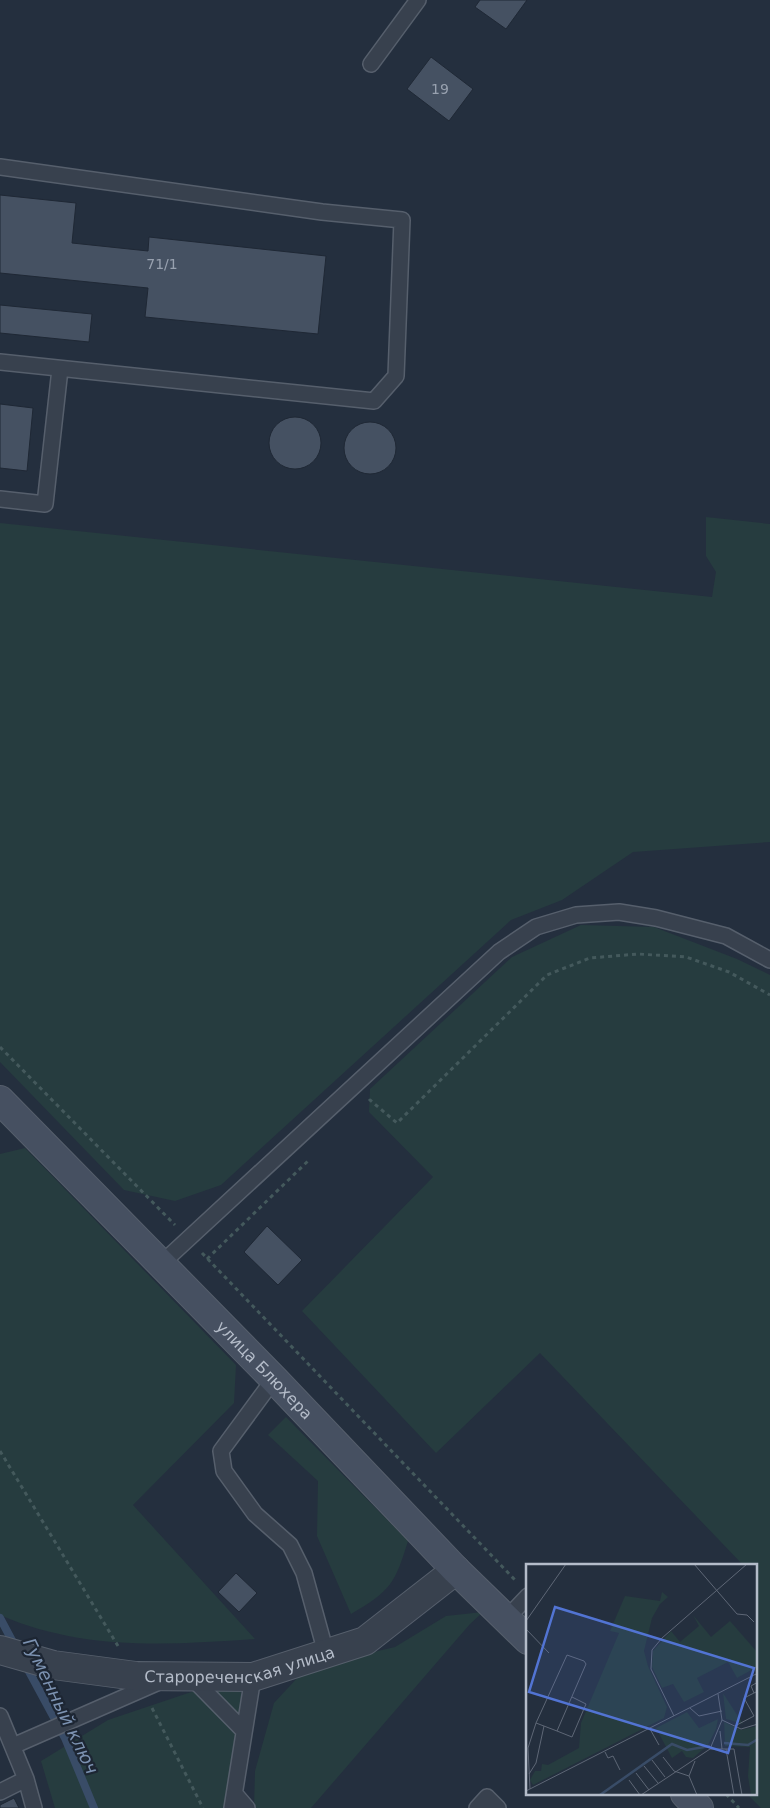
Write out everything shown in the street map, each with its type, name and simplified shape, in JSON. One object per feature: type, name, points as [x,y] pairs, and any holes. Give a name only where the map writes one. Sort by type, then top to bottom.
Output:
[{"type":"main road","name":"улица Блюхера","points":[[0,1100],[274,1380],[456,1570],[526,1638]]},
{"type":"main road","points":[[687,1796],[699,1808]]},
{"type":"street","name":"Старореченская улица","points":[[0,1650],[53,1665],[139,1682],[181,1676],[253,1677],[365,1641],[456,1570]]},
{"type":"lane","points":[[371,64],[418,0]]},
{"type":"lane","points":[[0,167],[322,212],[402,220],[396,376],[374,401],[0,362]]},
{"type":"lane","points":[[0,499],[45,504],[60,368]]},
{"type":"lane","points":[[161,1264],[499,952],[536,927],[576,915],[619,912],[656,918],[726,936],[770,960]]},
{"type":"lane","points":[[274,1380],[221,1451],[224,1471],[255,1514],[290,1545],[304,1573],[326,1653]]},
{"type":"lane","points":[[506,1618],[524,1591]]},
{"type":"lane","points":[[181,1676],[244,1731]]},
{"type":"lane","points":[[247,1808],[233,1801],[253,1677]]},
{"type":"lane","points":[[13,1746],[75,1719],[139,1682]]},
{"type":"lane","points":[[0,1716],[26,1779],[34,1808]]},
{"type":"lane","points":[[0,1792],[26,1779]]},
{"type":"lane","points":[[477,1808],[487,1797],[498,1808]]},
{"type":"path","points":[[363,1107],[370,1100],[397,1123],[547,976],[590,958],[638,954],[686,957],[730,972],[770,995]]},
{"type":"path","points":[[0,1047],[188,1239],[524,1591]]},
{"type":"path","points":[[207,1259],[313,1155]]},
{"type":"path","points":[[0,1451],[139,1682],[203,1808]]},
{"type":"path","points":[[728,1796],[739,1808]]},
{"type":"green space","points":[[706,517],[770,524],[770,842],[633,852],[562,900],[511,920],[221,1185],[175,1201],[124,1190],[0,1062],[0,523],[712,597],[716,572],[706,556]]},
{"type":"green space","points":[[581,925],[654,927],[737,959],[770,975],[770,1808],[761,1808],[749,1796],[758,1796],[758,1564],[742,1564],[540,1353],[436,1453],[302,1311],[433,1177],[369,1112],[370,1089],[512,957]]},
{"type":"green space","points":[[25,1148],[236,1365],[234,1403],[133,1505],[255,1639],[158,1644],[94,1640],[62,1635],[31,1627],[0,1615],[0,1154]]},
{"type":"green space","points":[[286,1417],[408,1541],[399,1567],[390,1585],[375,1599],[351,1614],[317,1536],[318,1481],[268,1435]]},
{"type":"green space","points":[[483,1612],[470,1624],[311,1808],[254,1808],[255,1771],[274,1703],[300,1675],[331,1662],[395,1647],[446,1616]]},
{"type":"green space","points":[[212,1685],[241,1692],[242,1713],[226,1808],[55,1808],[41,1761],[108,1720]]},
{"type":"building","points":[[480,0],[527,0],[506,29],[475,7]]},
{"type":"building","points":[[431,57],[473,89],[449,121],[407,89]]},
{"type":"building","points":[[0,195],[76,203],[72,243],[148,251],[149,237],[326,256],[318,334],[145,317],[148,288],[0,273]]},
{"type":"building","points":[[0,305],[92,314],[89,342],[0,333]]},
{"type":"building","points":[[0,404],[33,408],[27,471],[0,468]]},
{"type":"building","points":[[295,417],[305,419],[313,425],[319,433],[321,443],[319,453],[313,461],[305,467],[295,469],[285,467],[277,461],[271,453],[269,443],[271,433],[277,425],[285,419]]},
{"type":"building","points":[[370,422],[380,424],[388,430],[394,438],[396,448],[394,458],[388,466],[380,472],[370,474],[360,472],[352,466],[346,458],[344,448],[346,438],[352,430],[360,424]]},
{"type":"building","points":[[267,1226],[302,1260],[278,1285],[244,1252]]},
{"type":"building","points":[[236,1573],[257,1593],[239,1612],[218,1592]]},
{"type":"building","points":[[14,1798],[19,1808],[0,1808],[0,1805]]},
{"type":"waterway","name":"Гуменный ключ","points":[[0,1618],[16,1648]]},
{"type":"waterway","name":"Гуменный ключ","points":[[25,1664],[65,1738],[94,1808]]}]
